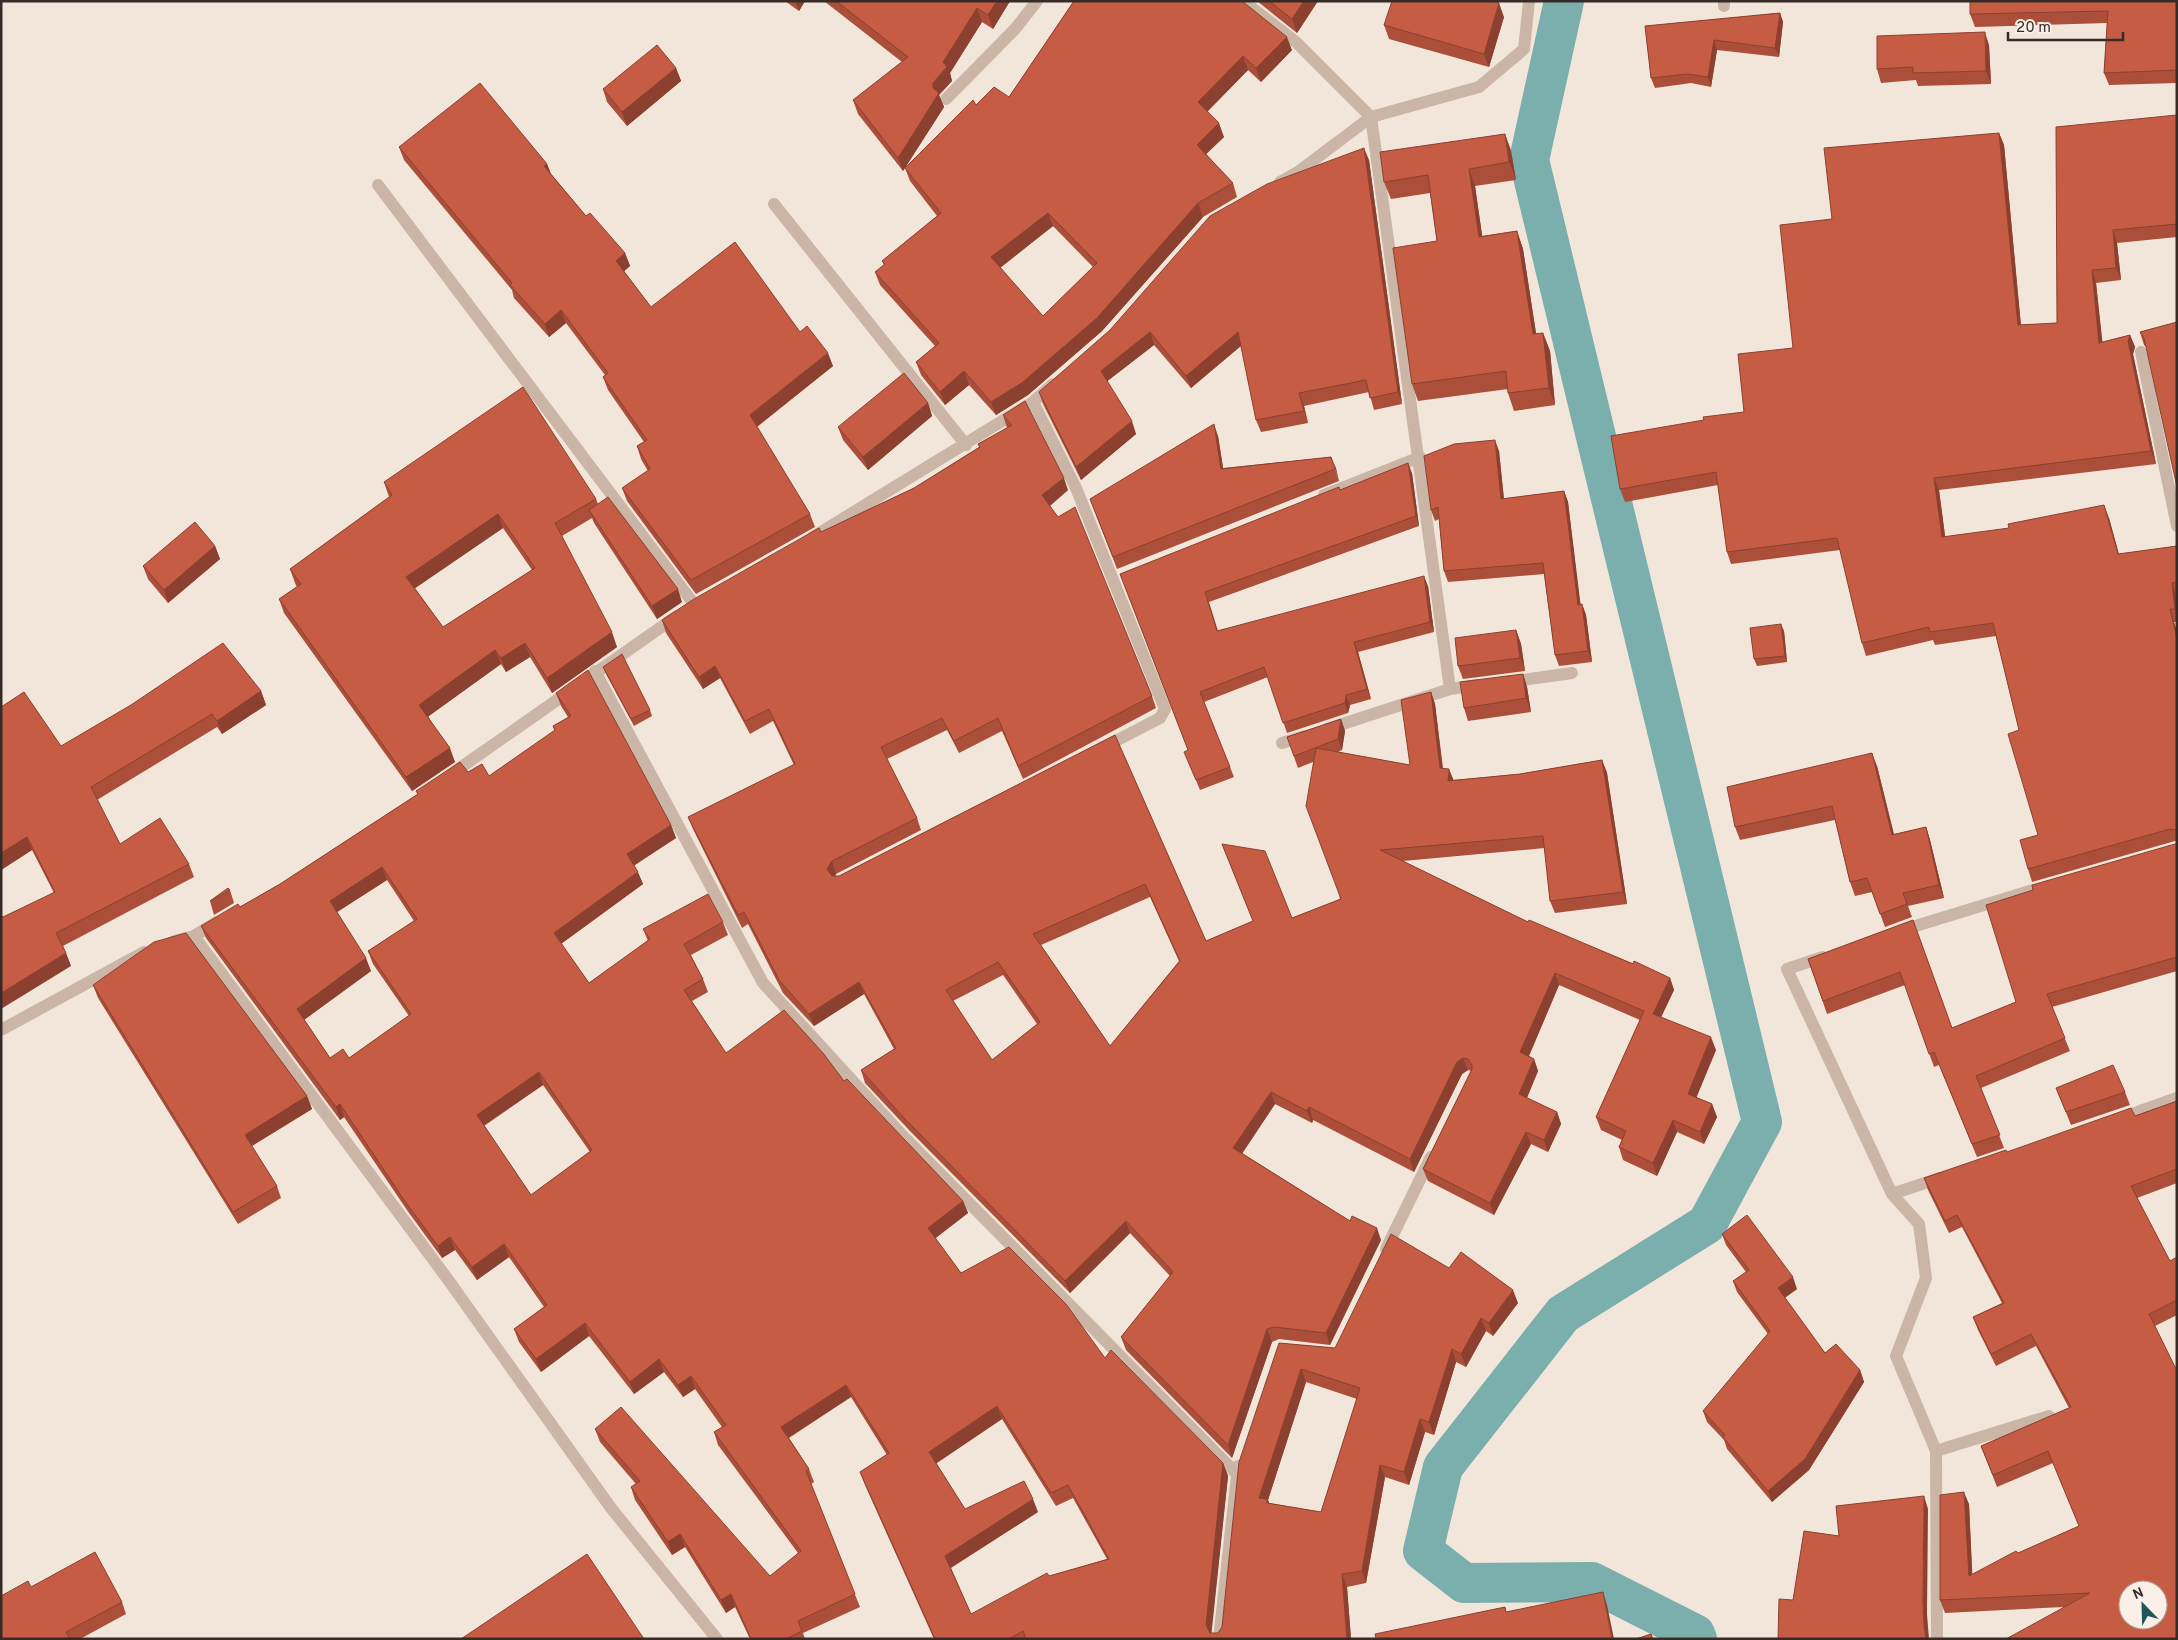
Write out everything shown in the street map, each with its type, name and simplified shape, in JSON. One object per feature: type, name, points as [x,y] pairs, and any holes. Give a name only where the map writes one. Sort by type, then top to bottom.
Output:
[{"type":"street","points":[[946,100],[1015,29],[1037,1]]},
{"type":"street","points":[[1243,1],[1296,42],[1371,118],[1420,457],[1450,689]]},
{"type":"street","points":[[1266,190],[1298,172],[1371,118],[1479,87],[1524,49],[1529,1]]},
{"type":"street","points":[[378,185],[698,602],[595,671],[491,748],[442,780]]},
{"type":"street","points":[[774,204],[966,445]]},
{"type":"street","points":[[2141,352],[2177,526]]},
{"type":"street","points":[[802,544],[966,445],[1033,402],[1063,376]]},
{"type":"street","points":[[1033,402],[1119,577],[1165,709],[1160,718],[1089,755]]},
{"type":"street","points":[[1308,502],[1420,457]]},
{"type":"street","points":[[595,671],[764,983],[904,1136],[1236,1473]]},
{"type":"street","points":[[1282,743],[1450,689],[1572,673]]},
{"type":"street","points":[[1885,936],[2044,887]]},
{"type":"street","points":[[1,1030],[156,946],[194,936],[227,916]]},
{"type":"street","points":[[194,936],[449,1281],[611,1508],[717,1639]]},
{"type":"street","points":[[1832,954],[1787,970],[1892,1194],[1918,1224],[1926,1278],[1896,1356],[1936,1451],[1937,1639]]},
{"type":"street","points":[[2104,1123],[2177,1098]]},
{"type":"street","points":[[1378,1265],[1435,1149]]},
{"type":"street","points":[[1892,1194],[1957,1173]]},
{"type":"street","points":[[1936,1451],[2049,1416]]},
{"type":"street","points":[[1219,1639],[1236,1473],[1242,1455]]},
{"type":"building","points":[[836,1],[997,1],[988,15],[977,8],[943,62],[947,67],[933,83],[933,88],[939,93],[898,158],[853,100],[908,57]]},
{"type":"building","points":[[1074,1],[1242,1],[1287,37],[1256,68],[1243,56],[1198,102],[1219,123],[1197,145],[1233,183],[1198,203],[1097,318],[1023,382],[991,402],[964,371],[940,392],[916,362],[939,343],[875,272],[885,264],[882,261],[941,213],[905,168],[973,100],[976,105],[994,87],[1009,97]],"holes":[[[1048,213],[1097,263],[1043,316],[991,257]]]},
{"type":"building","points":[[1269,1],[1304,1],[1292,19]]},
{"type":"building","points":[[1392,1],[1492,1],[1499,3],[1484,54],[1384,25]]},
{"type":"building","points":[[1970,1],[2177,1],[2177,70],[2104,73],[2108,11],[1970,14]]},
{"type":"building","points":[[1780,13],[1775,48],[1714,40],[1708,77],[1688,74],[1651,78],[1645,26]]},
{"type":"building","points":[[1985,32],[1986,71],[1913,73],[1913,67],[1877,69],[1877,36]]},
{"type":"building","points":[[657,45],[676,68],[622,112],[603,89]]},
{"type":"building","points":[[480,83],[547,164],[544,166],[586,216],[590,213],[625,253],[616,261],[651,307],[735,242],[800,332],[807,326],[828,353],[750,415],[810,514],[691,580],[622,488],[650,469],[637,446],[647,440],[603,377],[608,373],[561,310],[545,324],[510,285],[512,283],[399,147]]},
{"type":"building","points":[[2177,115],[2177,224],[2113,230],[2116,268],[2092,270],[2099,343],[2130,335],[2128,341],[2151,451],[1934,478],[1942,537],[2009,528],[2008,524],[2104,505],[2118,554],[2177,546],[2177,582],[2172,583],[2175,609],[2170,609],[2177,639],[2177,830],[2170,829],[2028,869],[2020,840],[2038,835],[2008,734],[2019,730],[1993,623],[1930,632],[1929,627],[1862,643],[1837,538],[1727,552],[1716,472],[1620,489],[1611,436],[1704,420],[1703,417],[1744,412],[1738,354],[1793,348],[1780,225],[1832,219],[1824,148],[1999,133],[2018,325],[2057,323],[2056,127]]},
{"type":"building","points":[[1505,134],[1509,162],[1469,169],[1479,237],[1517,231],[1533,334],[1543,333],[1549,388],[1508,393],[1506,371],[1412,384],[1393,248],[1437,241],[1428,175],[1384,182],[1380,152]]},
{"type":"building","points":[[1364,148],[1398,392],[1370,398],[1366,380],[1299,393],[1304,411],[1256,420],[1238,332],[1186,376],[1150,332],[1101,371],[1132,421],[1076,467],[1039,392],[1110,330],[1210,216],[1267,184]]},
{"type":"building","points":[[2177,322],[2177,487],[2144,338],[2140,332]]},
{"type":"building","points":[[904,373],[928,403],[863,457],[838,427]]},
{"type":"building","points":[[523,387],[596,499],[555,523],[612,632],[547,678],[525,643],[501,658],[495,650],[419,705],[450,748],[406,777],[279,599],[301,584],[290,569],[392,495],[384,482]],"holes":[[[498,514],[535,568],[443,627],[406,577]]]},
{"type":"building","points":[[1025,401],[1064,478],[1042,495],[1058,517],[1075,507],[1152,696],[1018,766],[998,718],[954,741],[942,718],[881,747],[917,818],[832,861],[827,869],[832,876],[839,876],[1115,735],[1206,941],[1253,921],[1222,844],[1265,851],[1292,918],[1341,899],[1306,806],[1316,748],[1410,765],[1401,700],[1431,692],[1440,768],[1449,769],[1448,781],[1520,774],[1602,760],[1623,892],[1550,901],[1543,836],[1380,850],[1528,922],[1529,920],[1633,964],[1634,961],[1670,978],[1653,1014],[1711,1037],[1688,1094],[1712,1104],[1700,1132],[1673,1120],[1653,1163],[1619,1147],[1626,1131],[1596,1117],[1644,1011],[1555,973],[1520,1052],[1534,1059],[1519,1094],[1557,1112],[1544,1140],[1526,1132],[1490,1203],[1423,1169],[1472,1069],[1468,1059],[1463,1058],[1457,1062],[1410,1159],[1309,1107],[1307,1111],[1271,1092],[1233,1148],[1350,1221],[1352,1216],[1377,1228],[1326,1333],[1274,1327],[1267,1329],[1228,1445],[1121,1337],[1173,1272],[1126,1221],[1065,1281],[904,1118],[861,1070],[896,1048],[859,982],[809,1014],[779,980],[744,912],[738,915],[688,817],[795,764],[769,709],[745,721],[715,666],[699,677],[662,620],[694,599],[819,528],[821,532],[914,488],[980,447],[978,444],[1012,425],[1003,415]],"holes":[[[1145,884],[1180,961],[1110,1046],[1033,934]],[[998,962],[1040,1022],[992,1060],[946,990]]]},
{"type":"building","points":[[1214,424],[1221,469],[1331,457],[1335,469],[1113,557],[1090,499]]},
{"type":"building","points":[[1495,440],[1501,499],[1564,491],[1578,605],[1582,604],[1588,651],[1555,655],[1543,563],[1444,571],[1438,507],[1431,510],[1424,456],[1454,444]]},
{"type":"building","points":[[1408,463],[1416,516],[1205,592],[1217,631],[1424,576],[1430,622],[1354,642],[1367,689],[1346,695],[1345,703],[1283,723],[1264,667],[1200,692],[1230,767],[1196,780],[1184,752],[1188,750],[1120,574],[1339,487],[1340,490]]},
{"type":"building","points":[[608,497],[678,589],[652,606],[589,510]]},
{"type":"building","points":[[195,522],[215,546],[164,590],[143,566]]},
{"type":"building","points":[[1781,624],[1785,656],[1754,659],[1750,628]]},
{"type":"building","points":[[1516,630],[1520,658],[1458,666],[1455,638]]},
{"type":"building","points":[[223,643],[261,691],[217,721],[212,714],[91,787],[120,844],[160,818],[189,864],[56,933],[66,953],[1,993],[1,915],[3,917],[55,892],[27,837],[1,853],[1,707],[24,692],[61,746],[131,705]]},
{"type":"building","points":[[622,654],[650,710],[631,719],[603,667]]},
{"type":"building","points":[[588,670],[671,825],[627,854],[638,872],[554,933],[589,983],[650,939],[643,929],[708,894],[723,922],[684,944],[703,979],[684,990],[726,1053],[784,1010],[823,1053],[844,1081],[847,1079],[963,1201],[928,1228],[961,1273],[1009,1247],[1066,1304],[1105,1358],[1111,1350],[1223,1463],[1206,1625],[1210,1633],[1218,1633],[1222,1627],[1239,1462],[1279,1343],[1335,1348],[1391,1234],[1449,1268],[1461,1252],[1513,1290],[1489,1323],[1481,1318],[1461,1354],[1452,1349],[1429,1422],[1420,1419],[1404,1472],[1380,1465],[1362,1571],[1342,1574],[1347,1639],[1026,1639],[1023,1631],[1009,1639],[935,1639],[860,1472],[889,1453],[846,1385],[781,1427],[809,1469],[806,1471],[855,1594],[798,1621],[802,1631],[786,1639],[751,1639],[731,1594],[721,1600],[680,1534],[668,1542],[631,1487],[640,1481],[595,1429],[621,1407],[770,1576],[801,1551],[714,1432],[726,1425],[691,1376],[678,1385],[659,1359],[630,1382],[585,1323],[536,1359],[514,1329],[547,1305],[504,1244],[472,1267],[450,1237],[438,1246],[404,1200],[340,1104],[336,1107],[201,926],[238,904],[240,907],[280,884],[418,794],[416,791],[460,762],[468,772],[482,764],[489,776],[555,730],[553,726],[571,716],[556,693]],"holes":[[[382,867],[417,919],[368,951],[411,1014],[349,1058],[343,1049],[330,1058],[297,1009],[366,958],[330,901]],[[539,1072],[592,1150],[531,1195],[477,1115]],[[1301,1369],[1360,1388],[1321,1512],[1267,1503],[1267,1499],[1259,1498]],[[997,1406],[1051,1493],[1068,1485],[1109,1559],[1049,1576],[1047,1573],[971,1614],[945,1556],[1033,1499],[1024,1481],[965,1509],[929,1452]]]},
{"type":"building","points":[[1523,674],[1526,698],[1464,708],[1460,682]]},
{"type":"building","points":[[1341,719],[1338,739],[1294,756],[1287,737]]},
{"type":"building","points":[[1872,753],[1892,835],[1926,827],[1939,885],[1903,893],[1907,904],[1880,914],[1867,878],[1850,882],[1832,806],[1735,827],[1727,787]]},
{"type":"building","points":[[2177,843],[2177,957],[2047,994],[2065,1038],[1976,1076],[2000,1135],[1972,1144],[1934,1052],[1929,1054],[1900,972],[1823,1001],[1808,959],[1913,920],[1952,1028],[2016,1002],[1986,905],[2033,890],[2032,885]]},
{"type":"building","points":[[228,888],[230,890],[210,901]]},
{"type":"building","points":[[186,933],[307,1096],[245,1135],[277,1186],[233,1212],[93,985],[154,942]]},
{"type":"building","points":[[2113,1065],[2125,1092],[2066,1112],[2056,1088]]},
{"type":"building","points":[[2177,1101],[2177,1169],[2131,1186],[2170,1261],[2177,1257],[2177,1300],[2149,1314],[2177,1371],[2177,1639],[2006,1639],[2090,1593],[1940,1600],[1940,1495],[1964,1492],[1969,1576],[2016,1551],[2018,1553],[2079,1526],[2048,1451],[1993,1475],[1981,1446],[2071,1407],[2031,1334],[1991,1354],[1973,1317],[2004,1303],[1957,1215],[1945,1221],[1924,1178],[2006,1150],[2007,1152],[2131,1108],[2135,1116]]},
{"type":"building","points":[[1747,1215],[1793,1277],[1778,1288],[1825,1353],[1836,1344],[1860,1370],[1805,1459],[1768,1491],[1723,1437],[1725,1435],[1703,1411],[1770,1331],[1733,1281],[1749,1270],[1722,1234]]},
{"type":"building","points":[[1924,1496],[1923,1601],[1926,1639],[1778,1639],[1779,1599],[1793,1600],[1804,1531],[1839,1536],[1836,1506]]},
{"type":"building","points":[[95,1552],[122,1602],[66,1632],[70,1639],[1,1639],[1,1596],[28,1581],[31,1587]]},
{"type":"building","points":[[587,1554],[644,1639],[461,1639]]},
{"type":"building","points":[[1603,1592],[1612,1639],[1376,1639],[1375,1634],[1505,1607],[1506,1612]]},
{"type":"building","points":[[1651,1634],[1653,1639],[1636,1639]]},
{"type":"waterway","points":[[1564,1],[1529,160],[1762,1122],[1707,1224],[1563,1314],[1443,1467],[1423,1551],[1464,1583],[1592,1582],[1695,1634],[1697,1639]]}]
